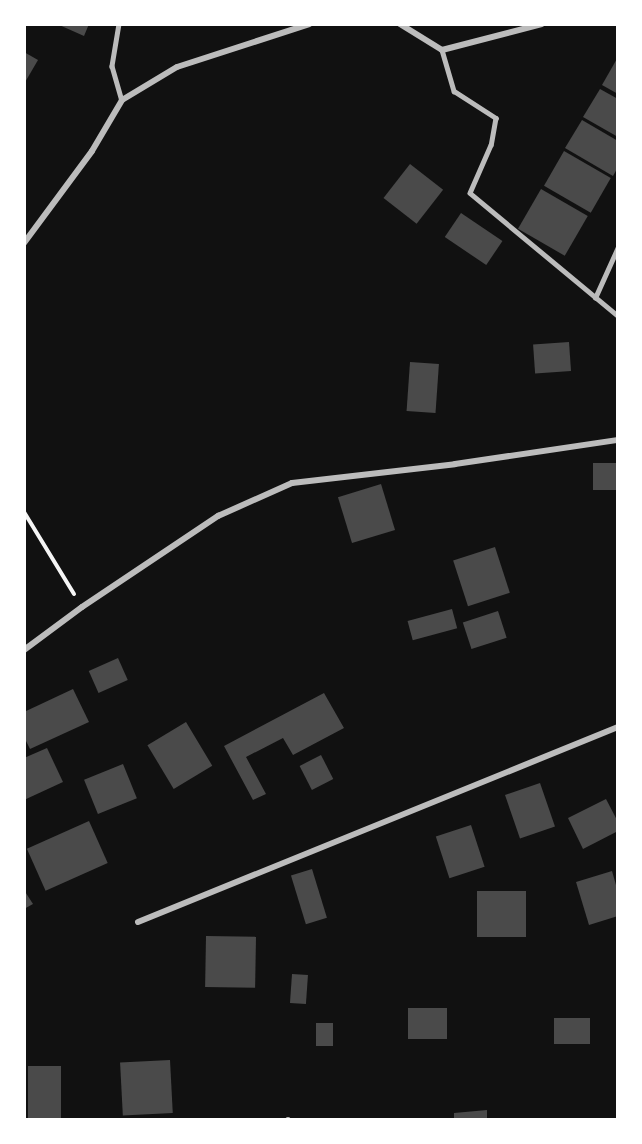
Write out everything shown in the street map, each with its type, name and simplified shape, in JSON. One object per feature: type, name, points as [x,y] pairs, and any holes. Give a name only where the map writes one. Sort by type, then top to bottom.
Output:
[{"type":"street","points":[[24,243],[92,152],[122,100],[177,67],[309,24]]},
{"type":"street","points":[[400,24],[442,50],[542,24]]},
{"type":"street","points":[[24,650],[82,607],[218,516],[292,483],[455,464],[618,440]]},
{"type":"street","points":[[138,922],[618,727]]},
{"type":"lane","points":[[119,24],[112,66],[122,100]]},
{"type":"lane","points":[[442,50],[454,91],[496,118],[491,146],[470,193],[618,316]]},
{"type":"lane","points":[[595,298],[618,247]]},
{"type":"path","points":[[24,512],[82,607]]},
{"type":"building","points":[[57,24],[89,24],[84,36]]},
{"type":"building","points":[[24,52],[38,60],[24,84]]},
{"type":"building","points":[[618,57],[618,94],[602,85]]},
{"type":"building","points":[[600,89],[618,99],[618,137],[583,117]]},
{"type":"building","points":[[582,120],[618,141],[618,167],[613,176],[565,148]]},
{"type":"building","points":[[564,151],[611,178],[591,213],[544,186]]},
{"type":"building","points":[[410,164],[443,190],[417,224],[384,198]]},
{"type":"building","points":[[541,189],[588,216],[565,256],[518,229]]},
{"type":"building","points":[[461,213],[502,241],[486,265],[445,237]]},
{"type":"building","points":[[569,342],[571,371],[535,373],[533,345]]},
{"type":"building","points":[[410,362],[439,364],[436,413],[407,411]]},
{"type":"building","points":[[593,463],[618,463],[618,490],[593,490]]},
{"type":"building","points":[[381,484],[395,530],[352,543],[338,497]]},
{"type":"building","points":[[495,547],[510,593],[468,606],[453,561]]},
{"type":"building","points":[[452,609],[457,628],[413,640],[408,621]]},
{"type":"building","points":[[498,611],[507,638],[471,649],[463,622]]},
{"type":"building","points":[[118,658],[128,680],[99,693],[89,671]]},
{"type":"building","points":[[73,689],[89,722],[30,749],[24,737],[24,712]]},
{"type":"building","points":[[324,693],[344,728],[293,755],[283,738],[246,757],[266,794],[253,800],[224,746]]},
{"type":"building","points":[[186,722],[212,766],[174,789],[147,745]]},
{"type":"building","points":[[47,748],[63,782],[24,800],[24,758]]},
{"type":"building","points":[[321,755],[333,779],[312,790],[300,766]]},
{"type":"building","points":[[123,764],[137,798],[98,814],[84,780]]},
{"type":"building","points":[[540,783],[555,826],[520,839],[505,795]]},
{"type":"building","points":[[606,799],[618,822],[618,831],[583,849],[568,818]]},
{"type":"building","points":[[89,821],[108,863],[46,891],[27,849]]},
{"type":"building","points":[[471,825],[485,867],[449,878],[436,836]]},
{"type":"building","points":[[312,869],[327,918],[306,924],[291,875]]},
{"type":"building","points":[[612,871],[618,892],[618,916],[589,925],[576,882]]},
{"type":"building","points":[[24,890],[33,904],[24,909]]},
{"type":"building","points":[[477,891],[526,891],[526,937],[477,937]]},
{"type":"building","points":[[206,936],[256,937],[255,988],[205,987]]},
{"type":"building","points":[[292,974],[308,975],[306,1004],[290,1003]]},
{"type":"building","points":[[408,1008],[447,1008],[447,1039],[408,1039]]},
{"type":"building","points":[[554,1018],[590,1018],[590,1044],[554,1044]]},
{"type":"building","points":[[316,1023],[333,1023],[333,1046],[316,1046]]},
{"type":"building","points":[[170,1060],[173,1113],[123,1116],[120,1063]]},
{"type":"building","points":[[28,1066],[61,1066],[61,1118],[28,1118]]},
{"type":"building","points":[[487,1110],[487,1120],[454,1120],[454,1113]]}]
